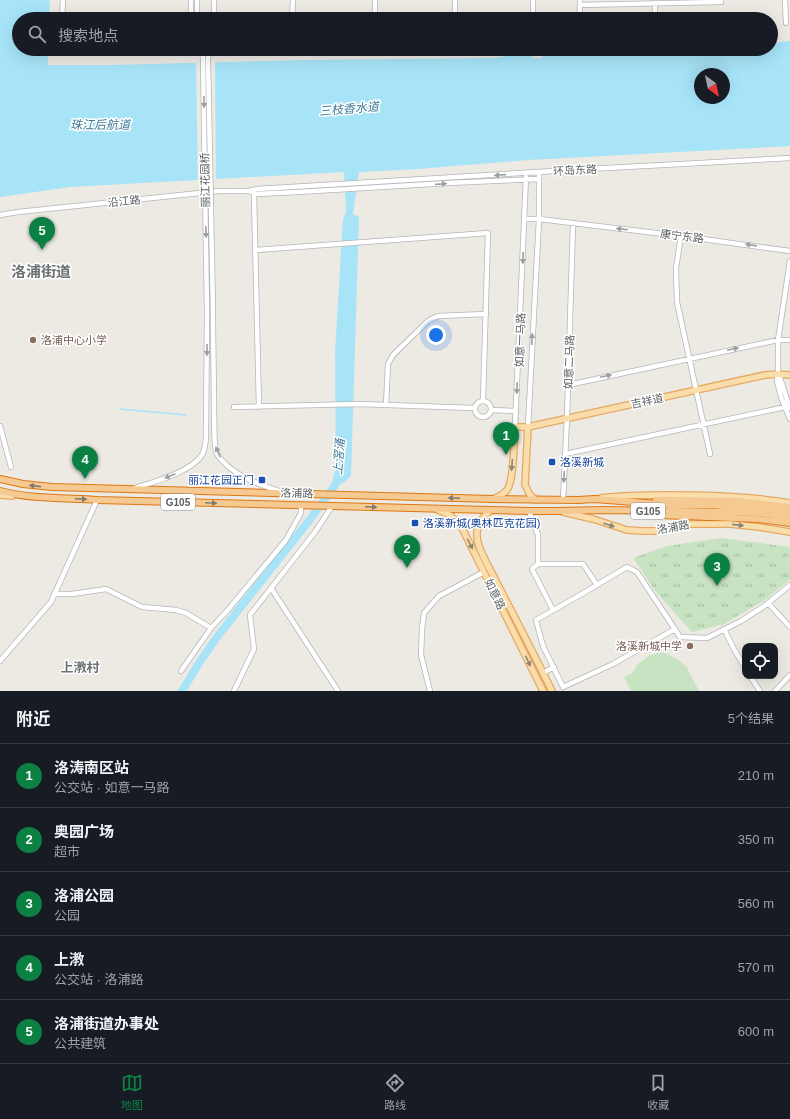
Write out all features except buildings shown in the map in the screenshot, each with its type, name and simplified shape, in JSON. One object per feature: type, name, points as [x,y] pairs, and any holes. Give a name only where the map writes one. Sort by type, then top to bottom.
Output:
[{"type":"highway","name":"洛浦路","points":[[0,479],[42,487],[130,490],[536,500],[595,499]]},
{"type":"highway","name":"洛浦路","points":[[0,491],[42,498],[97,500],[558,511]]},
{"type":"highway","points":[[595,499],[738,509],[790,518]]},
{"type":"highway","points":[[558,511],[594,514],[790,507]]},
{"type":"highway","points":[[738,509],[761,508],[790,513]]},
{"type":"highway","points":[[738,509],[758,519],[790,523]]},
{"type":"main road","name":"吉祥道","points":[[515,427],[528,427],[765,375],[790,375]]},
{"type":"main road","name":"如意一马路","points":[[493,499],[501,496],[506,491],[511,481],[515,427]]},
{"type":"main road","name":"如意一马路","points":[[528,427],[525,485],[530,495],[536,500]]},
{"type":"main road","points":[[0,495],[42,498]]},
{"type":"main road","name":"洛浦路","points":[[595,499],[632,495],[690,495],[751,498],[790,503]]},
{"type":"main road","name":"如意路","points":[[434,508],[450,515],[461,526],[542,691]]},
{"type":"main road","name":"如意路","points":[[491,510],[479,523],[477,529],[477,541],[552,691]]},
{"type":"main road","name":"洛浦路","points":[[558,511],[593,519],[627,530],[658,531],[690,524],[730,524],[790,532]]},
{"type":"street","points":[[62,12],[63,0]]},
{"type":"street","points":[[191,0],[191,12]]},
{"type":"street","points":[[197,0],[197,12]]},
{"type":"street","points":[[214,0],[214,12]]},
{"type":"street","points":[[292,12],[293,0]]},
{"type":"street","points":[[375,0],[375,12]]},
{"type":"street","points":[[455,0],[455,12]]},
{"type":"street","points":[[533,0],[533,12]]},
{"type":"street","points":[[580,2],[655,4],[721,2],[721,0]]},
{"type":"street","points":[[785,0],[786,23]]},
{"type":"street","points":[[655,4],[655,12]]},
{"type":"street","name":"丽江花园桥","points":[[203,56],[210,311]]},
{"type":"street","name":"丽江花园桥","points":[[209,56],[210,311]]},
{"type":"street","name":"环岛东路","points":[[360,186],[539,172],[790,158]]},
{"type":"street","name":"如意一马路","points":[[528,427],[539,172]]},
{"type":"street","name":"如意一马路","points":[[515,427],[526,173]]},
{"type":"street","points":[[360,186],[539,179]]},
{"type":"street","name":"沿江路","points":[[0,215],[219,191],[360,186]]},
{"type":"street","points":[[254,196],[259,407]]},
{"type":"street","name":"康宁东路","points":[[525,219],[538,219],[790,250]]},
{"type":"street","name":"如意二马路","points":[[562,500],[567,418],[573,224]]},
{"type":"street","points":[[256,250],[488,233],[483,401]]},
{"type":"street","points":[[681,236],[676,268],[677,302],[710,454]]},
{"type":"street","points":[[790,261],[778,340],[778,385],[788,406],[790,419]]},
{"type":"street","points":[[130,490],[161,480],[179,472],[203,454],[206,439],[210,311]]},
{"type":"street","points":[[210,311],[216,452],[229,466],[248,479],[257,484],[285,493]]},
{"type":"street","points":[[386,405],[388,364],[393,355],[428,321],[438,316],[486,314]]},
{"type":"street","points":[[568,385],[778,340],[790,340]]},
{"type":"street","points":[[474,408],[477,403],[483,401],[489,404],[491,410]]},
{"type":"street","points":[[234,408],[354,404],[474,408]]},
{"type":"street","points":[[565,454],[788,406]]},
{"type":"street","points":[[474,408],[476,414],[482,417],[488,415],[491,410]]},
{"type":"street","points":[[491,410],[516,411]]},
{"type":"street","points":[[0,426],[10,467]]},
{"type":"street","points":[[0,661],[50,602],[97,500]]},
{"type":"street","points":[[181,671],[211,628],[286,540],[301,513],[301,505]]},
{"type":"street","points":[[234,691],[254,649],[250,616],[315,532],[332,506]]},
{"type":"street","points":[[529,511],[538,534],[538,564]]},
{"type":"street","points":[[552,610],[532,569],[538,564],[583,564],[597,585]]},
{"type":"street","points":[[675,629],[613,664],[563,687],[544,646],[536,620],[627,567],[637,572],[675,629],[680,637],[707,638],[741,621],[768,603],[790,585]]},
{"type":"street","points":[[430,691],[421,655],[424,613],[439,596],[484,572]]},
{"type":"street","points":[[271,588],[338,691]]},
{"type":"street","points":[[54,594],[72,594],[106,589],[142,607],[176,610],[211,628]]},
{"type":"street","points":[[768,603],[790,627]]},
{"type":"street","points":[[724,630],[734,651],[742,663]]},
{"type":"street","points":[[543,673],[554,668]]},
{"type":"street","points":[[775,691],[790,675]]},
{"type":"street","points":[[752,679],[760,691]]},
{"type":"green space","points":[[721,538],[790,547],[790,579],[765,600],[724,624],[692,632],[656,592],[633,558],[667,546]]},
{"type":"green space","points":[[663,652],[686,666],[699,691],[631,691],[624,677],[632,673],[638,664],[650,655]]},
{"type":"water","name":"珠江后航道","points":[[0,0],[50,0],[49,12],[12,12],[12,56],[48,56],[48,65],[491,58],[508,56],[531,56],[534,58],[541,58],[543,56],[778,56],[778,42],[790,41],[790,146],[528,160],[359,172],[353,214],[359,217],[351,476],[343,483],[336,484],[335,352],[343,219],[346,212],[344,172],[70,187],[0,197]]},
{"type":"pier","points":[[215,60],[216,181],[198,182],[196,61]]},
{"type":"waterway","points":[[120,409],[186,415]]},
{"type":"waterway","name":"上滘涌","points":[[182,691],[217,637],[308,522],[336,484],[338,474]]},
{"type":"place","name":"洛浦街道办事处","points":[[42,250]]},
{"type":"place","name":"洛浦中心小学","points":[[33,340]]},
{"type":"place","name":"洛涛南区站","points":[[506,455]]},
{"type":"place","name":"洛溪新城","points":[[552,462]]},
{"type":"place","name":"上漖","points":[[85,479]]},
{"type":"place","name":"丽江花园正门","points":[[262,480]]},
{"type":"place","name":"洛溪新城(奥林匹克花园)","points":[[415,523]]},
{"type":"place","name":"奥园广场","points":[[407,568]]},
{"type":"place","name":"洛浦公园","points":[[717,586]]},
{"type":"place","name":"洛溪新城中学","points":[[690,646]]},
{"type":"district","name":"洛浦街道","points":[[41,272]]},
{"type":"district","name":"上漖村","points":[[80,667]]},
{"type":"water label","name":"三枝香水道","points":[[349,109]]}]
